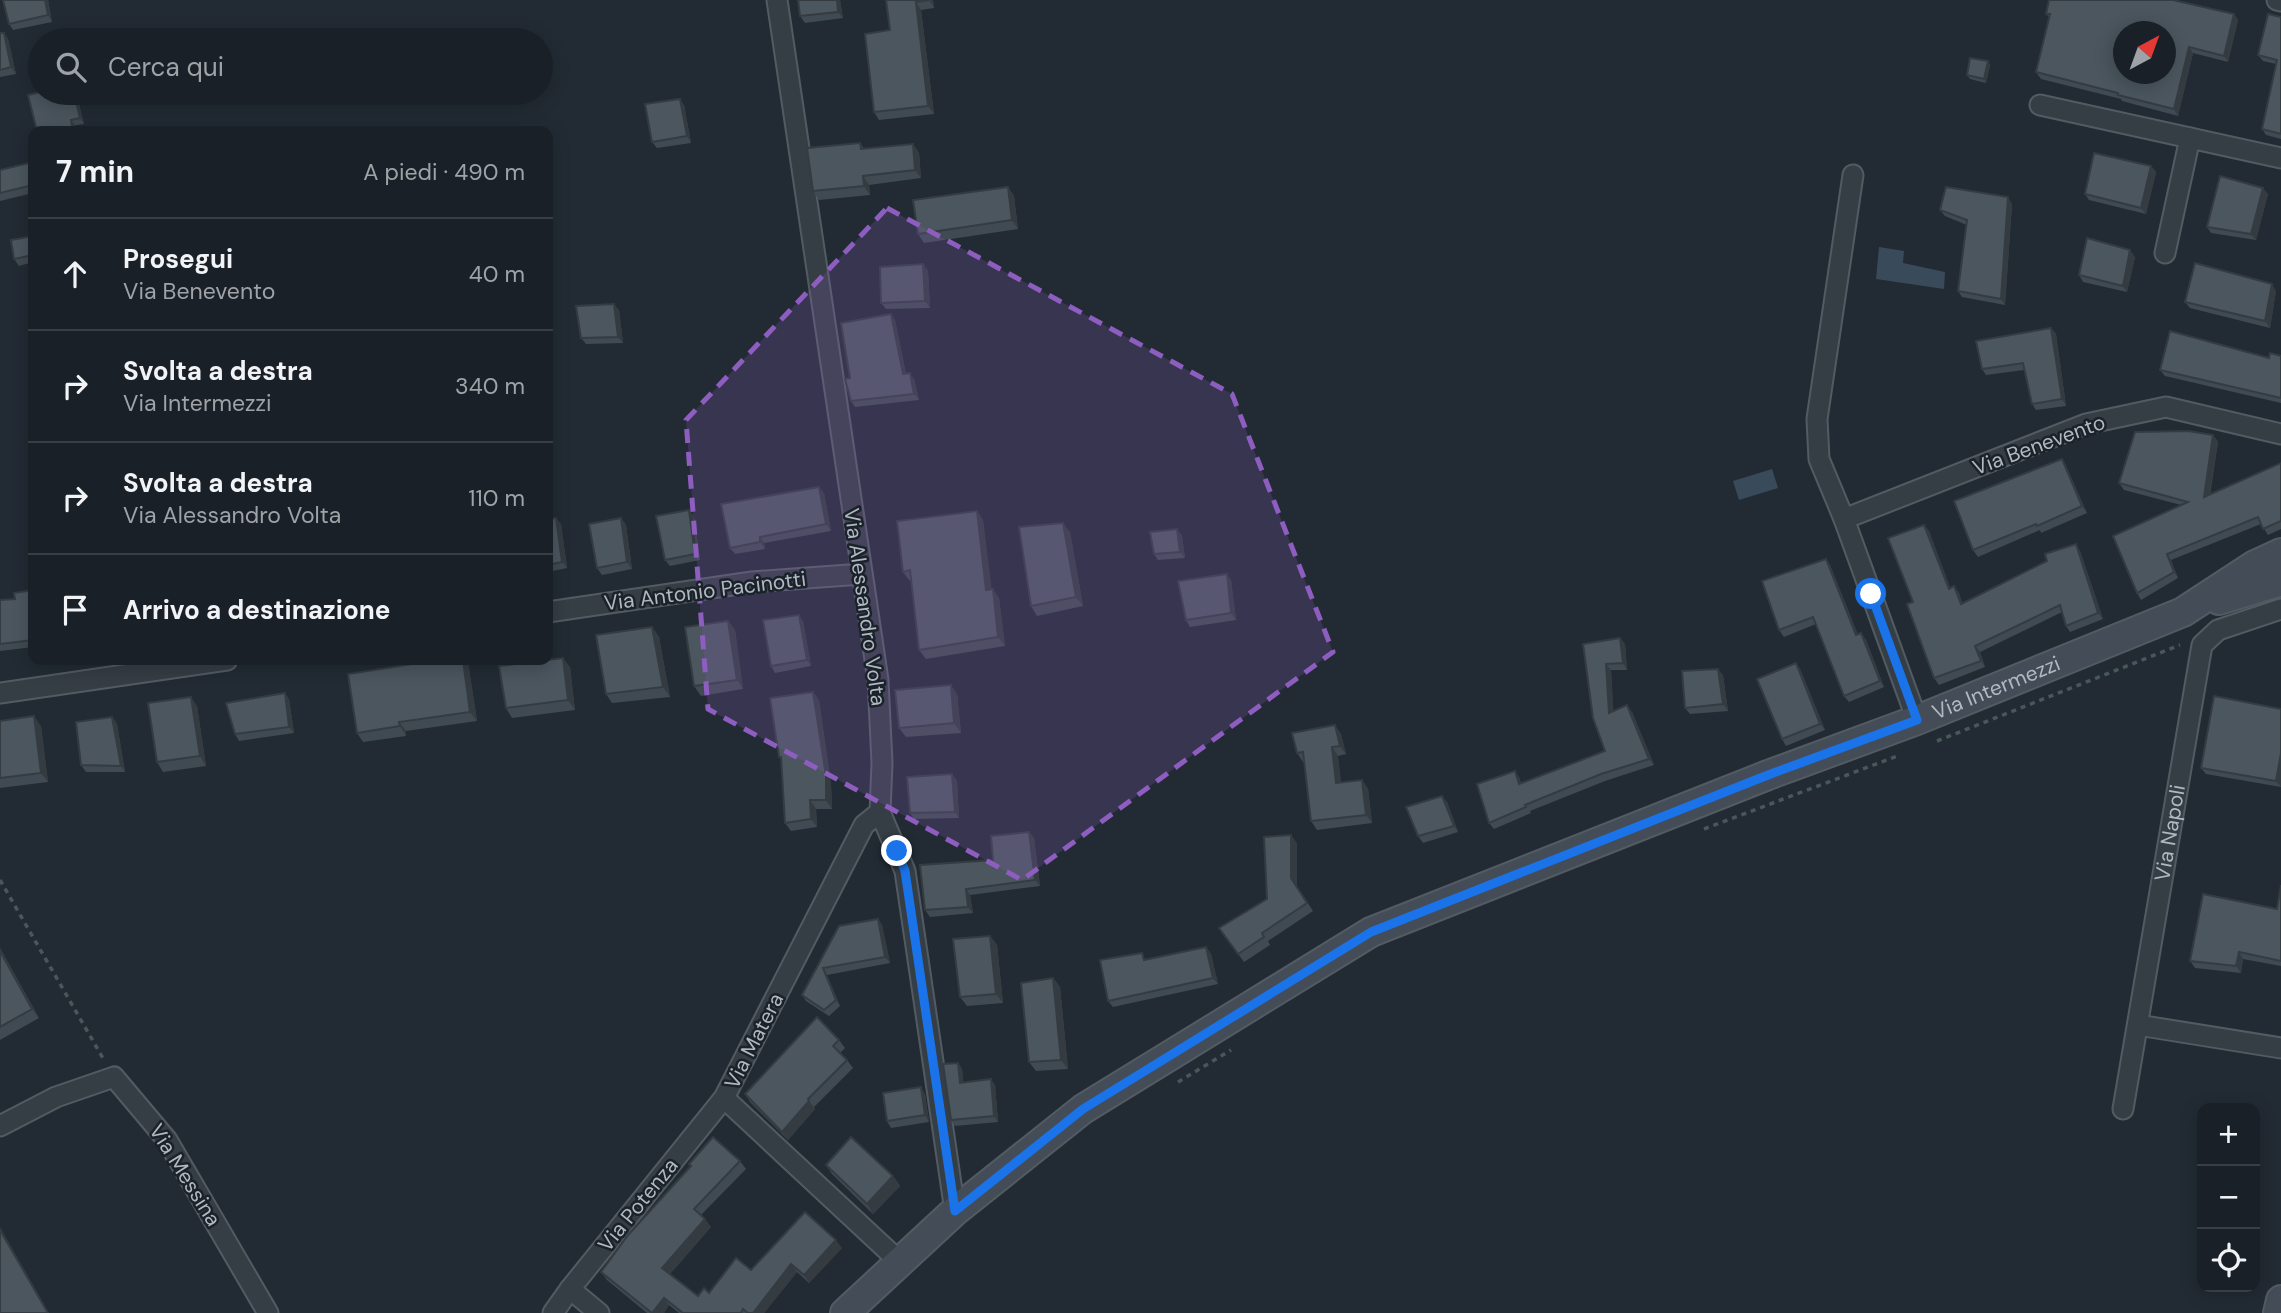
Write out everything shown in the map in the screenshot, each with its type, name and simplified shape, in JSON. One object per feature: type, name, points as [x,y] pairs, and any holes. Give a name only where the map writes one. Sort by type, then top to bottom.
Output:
[{"type":"street","name":"Via Alessandro Volta","points":[[777,0],[878,680],[882,763],[880,812],[905,871],[955,1211]]},
{"type":"street","points":[[2040,105],[2281,158]]},
{"type":"street","points":[[2165,253],[2190,138]]},
{"type":"street","points":[[1853,175],[1817,419],[1819,459],[1844,519],[1917,720]]},
{"type":"street","name":"Via Benevento","points":[[1844,519],[2086,424],[2166,407],[2281,434]]},
{"type":"street","name":"Via Intermezzi","points":[[845,1313],[955,1211],[1083,1109],[1371,932],[1768,775],[1917,720],[2183,612],[2255,565],[2281,553]]},
{"type":"street","name":"Via Antonio Pacinotti","points":[[553,611],[752,582],[862,574]]},
{"type":"street","points":[[2183,612],[2281,581]]},
{"type":"street","name":"Via Napoli","points":[[2123,1109],[2202,645],[2218,630],[2281,609]]},
{"type":"street","points":[[0,693],[193,665]]},
{"type":"street","name":"Via Matera","points":[[880,812],[864,825],[724,1098],[900,1262]]},
{"type":"street","points":[[2138,1025],[2281,1048]]},
{"type":"street","points":[[0,1126],[57,1097],[114,1077]]},
{"type":"street","name":"Via Messina","points":[[114,1077],[167,1140],[268,1313]]},
{"type":"street","name":"Via Potenza","points":[[553,1313],[724,1098]]},
{"type":"street","points":[[570,1289],[599,1313]]},
{"type":"street","points":[[2278,1313],[2281,1300]]},
{"type":"path","points":[[1936,741],[2181,645]]},
{"type":"path","points":[[1693,833],[1912,751]]},
{"type":"path","points":[[0,880],[114,1077]]},
{"type":"path","points":[[1173,1085],[1241,1043]]},
{"type":"highlighted area","points":[[887,208],[1232,394],[1333,652],[1022,880],[708,709],[686,420]]},
{"type":"water","points":[[1879,247],[1904,251],[1903,263],[1945,272],[1944,289],[1876,279]]},
{"type":"water","points":[[1772,469],[1778,488],[1739,500],[1733,481]]},
{"type":"building","points":[[3,0],[45,0],[48,15],[9,24]]},
{"type":"building","points":[[798,0],[837,0],[838,12],[800,16]]},
{"type":"building","points":[[886,0],[929,0],[916,2],[928,106],[874,112],[865,34],[890,30]]},
{"type":"building","points":[[2049,0],[2173,0],[2234,14],[2224,56],[2189,47],[2174,109],[2036,72],[2050,14],[2046,14]]},
{"type":"building","points":[[2268,14],[2281,17],[2281,134],[2262,129],[2277,60],[2258,55]]},
{"type":"building","points":[[0,33],[4,33],[11,67],[0,70]]},
{"type":"building","points":[[1970,58],[1988,61],[1984,79],[1967,75]]},
{"type":"building","points":[[680,99],[687,136],[652,142],[645,104]]},
{"type":"building","points":[[30,105],[77,105],[80,118],[71,120],[72,126],[36,126]]},
{"type":"building","points":[[860,143],[861,149],[913,144],[915,170],[863,176],[864,186],[813,191],[807,148]]},
{"type":"building","points":[[2094,153],[2151,166],[2141,208],[2085,194]]},
{"type":"building","points":[[28,163],[28,186],[0,193],[0,170]]},
{"type":"building","points":[[2220,176],[2263,188],[2251,234],[2207,227]]},
{"type":"building","points":[[1008,187],[1012,220],[918,234],[913,200]]},
{"type":"building","points":[[1946,187],[2008,197],[2001,299],[1958,291],[1967,220],[1940,210]]},
{"type":"building","points":[[28,237],[28,256],[14,259],[11,240]]},
{"type":"building","points":[[2087,238],[2130,250],[2123,286],[2079,275]]},
{"type":"building","points":[[2195,263],[2272,284],[2265,321],[2185,302]]},
{"type":"building","points":[[923,264],[925,301],[881,303],[880,267]]},
{"type":"building","points":[[614,304],[618,337],[581,338],[576,306]]},
{"type":"building","points":[[891,314],[903,374],[910,373],[914,394],[851,401],[845,379],[850,378],[841,323]]},
{"type":"building","points":[[2051,328],[2062,399],[2032,404],[2023,363],[1982,369],[1976,341]]},
{"type":"building","points":[[2170,331],[2269,358],[2270,353],[2281,356],[2281,398],[2160,370]]},
{"type":"building","points":[[2188,431],[2213,435],[2204,497],[2281,463],[2281,521],[2263,529],[2258,517],[2167,554],[2174,572],[2137,593],[2113,536],[2188,502],[2119,483],[2135,432]]},
{"type":"building","points":[[2062,459],[2082,506],[1973,550],[1954,501]]},
{"type":"building","points":[[819,487],[826,524],[760,537],[760,542],[730,548],[721,504]]},
{"type":"building","points":[[689,510],[695,554],[665,560],[656,516]]},
{"type":"building","points":[[977,511],[986,590],[993,589],[998,637],[919,650],[910,570],[903,572],[897,521]]},
{"type":"building","points":[[553,518],[556,518],[562,562],[553,564]]},
{"type":"building","points":[[621,518],[627,562],[597,568],[589,524]]},
{"type":"building","points":[[1063,523],[1076,597],[1031,606],[1019,527]]},
{"type":"building","points":[[1924,525],[1949,589],[1954,586],[1961,604],[2047,561],[2045,554],[2076,544],[2098,613],[2066,626],[2060,605],[1975,646],[1981,661],[1934,678],[1907,604],[1913,602],[1888,538]]},
{"type":"building","points":[[1177,529],[1180,552],[1154,554],[1150,532]]},
{"type":"building","points":[[1826,559],[1856,635],[1861,633],[1880,681],[1844,696],[1813,617],[1779,630],[1762,581]]},
{"type":"building","points":[[1227,574],[1231,613],[1186,620],[1178,581]]},
{"type":"building","points":[[28,591],[28,641],[0,644],[0,600],[15,599],[14,593]]},
{"type":"building","points":[[799,615],[807,660],[771,666],[763,620]]},
{"type":"building","points":[[728,621],[737,680],[694,686],[685,627]]},
{"type":"building","points":[[652,627],[663,687],[606,694],[596,635]]},
{"type":"building","points":[[1620,638],[1623,663],[1606,664],[1609,713],[1627,705],[1649,759],[1601,774],[1489,823],[1477,784],[1515,771],[1519,784],[1605,751],[1593,718],[1583,644]]},
{"type":"building","points":[[563,658],[568,700],[506,708],[499,666],[553,665],[553,659]]},
{"type":"building","points":[[1796,663],[1820,724],[1782,739],[1757,679]]},
{"type":"building","points":[[406,665],[464,665],[470,712],[399,722],[400,726],[357,733],[348,674]]},
{"type":"building","points":[[1718,669],[1723,704],[1685,708],[1682,671]]},
{"type":"building","points":[[951,685],[954,723],[899,728],[895,690]]},
{"type":"building","points":[[813,692],[826,776],[826,800],[810,800],[811,819],[785,823],[781,757],[770,698]]},
{"type":"building","points":[[285,693],[289,727],[235,734],[226,703]]},
{"type":"building","points":[[2214,696],[2281,709],[2281,753],[2276,781],[2201,768]]},
{"type":"building","points":[[191,697],[200,756],[157,762],[148,703]]},
{"type":"building","points":[[34,716],[41,773],[0,778],[0,721]]},
{"type":"building","points":[[112,717],[121,766],[81,765],[76,722]]},
{"type":"building","points":[[1335,725],[1340,746],[1332,747],[1336,783],[1362,780],[1366,815],[1311,821],[1303,752],[1297,753],[1292,733]]},
{"type":"building","points":[[952,774],[955,812],[910,813],[907,777]]},
{"type":"building","points":[[1442,796],[1454,826],[1418,836],[1406,807]]},
{"type":"building","points":[[1029,832],[1035,880],[966,889],[968,907],[925,910],[920,865],[993,860],[991,836]]},
{"type":"building","points":[[1291,835],[1291,878],[1307,903],[1262,933],[1264,937],[1238,954],[1219,928],[1267,899],[1264,837]]},
{"type":"building","points":[[2281,885],[2281,961],[2239,952],[2236,966],[2190,961],[2203,894],[2277,909]]},
{"type":"building","points":[[878,919],[885,957],[823,968],[836,1000],[824,1010],[802,995],[839,926]]},
{"type":"building","points":[[990,936],[996,994],[960,997],[953,939]]},
{"type":"building","points":[[1206,947],[1213,978],[1108,1001],[1100,960],[1142,953],[1144,960]]},
{"type":"building","points":[[0,951],[32,1009],[0,1027]]},
{"type":"building","points":[[1053,978],[1061,1060],[1029,1062],[1021,983]]},
{"type":"building","points":[[817,1017],[839,1040],[833,1046],[847,1060],[808,1099],[782,1132],[745,1094]]},
{"type":"building","points":[[958,1063],[960,1083],[991,1079],[994,1116],[951,1120],[943,1064]]},
{"type":"building","points":[[921,1087],[925,1115],[887,1121],[883,1093]]},
{"type":"building","points":[[713,1137],[740,1161],[694,1209],[705,1219],[662,1268],[698,1296],[704,1288],[709,1293],[736,1258],[751,1270],[805,1212],[836,1240],[804,1275],[791,1264],[753,1313],[743,1309],[741,1313],[683,1313],[664,1298],[652,1313],[601,1272],[628,1235],[691,1166],[689,1164]]},
{"type":"building","points":[[851,1137],[893,1176],[867,1204],[826,1165]]},
{"type":"building","points":[[0,1230],[48,1313],[0,1313]]},
{"type":"route","points":[[897,851],[905,871],[955,1211],[1083,1109],[1371,932],[1768,775],[1917,720],[1871,594]]}]
